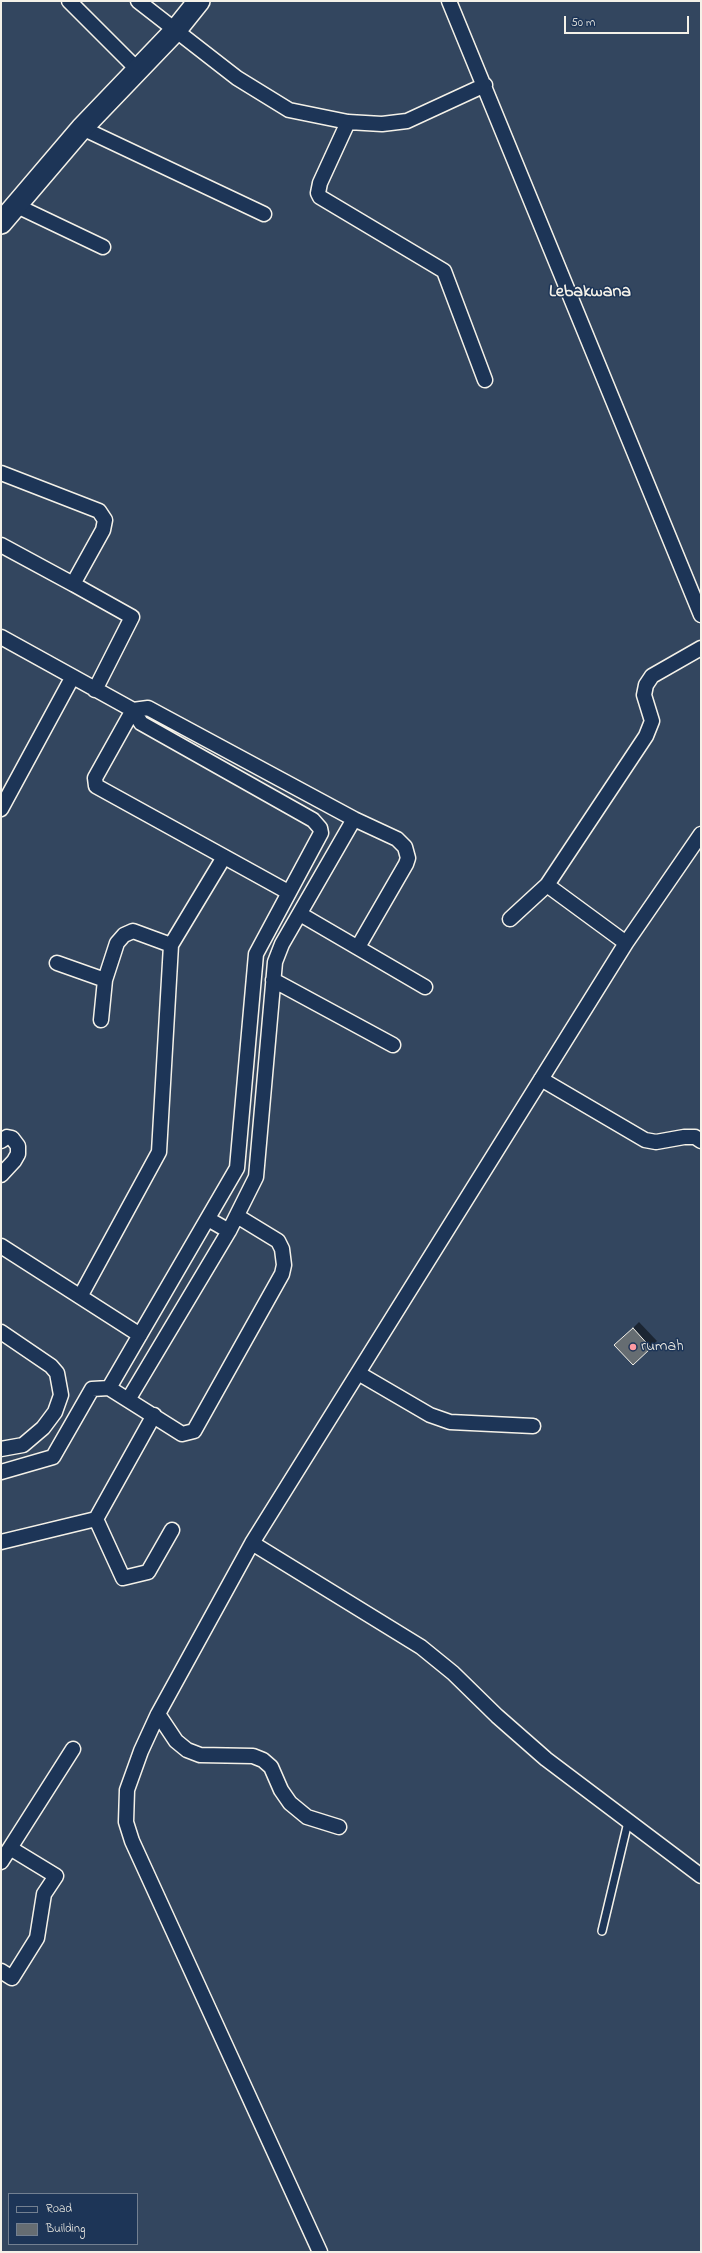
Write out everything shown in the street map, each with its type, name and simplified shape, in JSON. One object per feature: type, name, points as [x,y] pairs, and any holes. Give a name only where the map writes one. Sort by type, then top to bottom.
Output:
[{"type":"street","points":[[69,1],[138,70]]},
{"type":"street","points":[[138,1],[237,78],[289,110],[348,122],[382,124],[407,120],[485,85]]},
{"type":"street","points":[[1,223],[82,128],[175,31],[199,1]]},
{"type":"street","points":[[449,1],[485,85],[553,256],[701,615]]},
{"type":"street","points":[[348,122],[320,183],[318,193],[320,197],[444,271],[485,380]]},
{"type":"street","points":[[82,128],[264,214]]},
{"type":"street","points":[[17,206],[103,247]]},
{"type":"street","points":[[1,473],[99,511],[102,515],[105,520],[103,530],[72,584]]},
{"type":"street","points":[[1,545],[132,617],[95,690]]},
{"type":"street","points":[[2,641],[133,710],[140,723],[318,824],[321,833],[320,838],[288,892],[256,954],[237,1168],[109,1388]]},
{"type":"street","points":[[510,919],[547,885],[646,736],[652,721],[644,695],[646,685],[652,676],[701,648]]},
{"type":"street","points":[[1,809],[72,678]]},
{"type":"street","points":[[133,710],[148,708],[354,819],[397,839],[405,847],[408,858],[406,864],[358,947]]},
{"type":"street","points":[[133,710],[95,778],[96,786],[288,892]]},
{"type":"street","points":[[128,1400],[229,1232],[256,1178],[275,962],[282,944],[354,819]]},
{"type":"street","points":[[320,2252],[132,1842],[126,1822],[127,1790],[141,1750],[158,1714],[252,1543],[296,1470],[626,943],[701,834]]},
{"type":"street","points":[[81,1295],[159,1152],[171,945],[224,857]]},
{"type":"street","points":[[547,885],[626,943]]},
{"type":"street","points":[[300,914],[425,987]]},
{"type":"street","points":[[101,1020],[106,980],[117,943],[124,935],[133,931],[171,945]]},
{"type":"street","points":[[266,934],[282,944]]},
{"type":"street","points":[[57,963],[106,980]]},
{"type":"street","points":[[273,980],[393,1045]]},
{"type":"street","points":[[541,1079],[645,1140],[656,1142],[684,1137],[695,1137],[701,1141]]},
{"type":"street","points":[[1,1141],[7,1137],[12,1138],[18,1146],[18,1154],[14,1161],[1,1175]]},
{"type":"street","points":[[1,1472],[53,1457],[92,1389],[109,1388],[182,1434],[194,1431],[282,1274],[284,1258],[278,1241],[237,1216]]},
{"type":"street","points":[[208,1219],[229,1232]]},
{"type":"street","points":[[1,1246],[81,1295],[140,1335]]},
{"type":"street","points":[[1,1332],[51,1366],[57,1373],[61,1395],[55,1412],[43,1428],[23,1445],[1,1450]]},
{"type":"street","points":[[358,1373],[430,1415],[450,1422],[533,1426]]},
{"type":"street","points":[[1,1542],[96,1519],[154,1415]]},
{"type":"street","points":[[96,1519],[123,1578],[148,1572],[172,1530]]},
{"type":"street","points":[[252,1543],[421,1647],[453,1673],[497,1716],[546,1759],[701,1876]]},
{"type":"street","points":[[158,1714],[176,1741],[187,1750],[200,1755],[253,1756],[263,1760],[271,1767],[281,1790],[290,1803],[307,1817],[339,1827]]},
{"type":"street","points":[[1,1862],[73,1749]]},
{"type":"street","points":[[1,1971],[12,1978],[36,1938],[44,1894],[56,1876],[10,1848]]},
{"type":"lane","points":[[602,1931],[628,1822]]},
{"type":"building","name":"rumah","points":[[633,1328],[651,1348],[633,1365],[614,1345]]},
{"type":"place","name":"rumah","points":[[633,1347]]},
{"type":"district","name":"Lebakwana","points":[[590,293]]}]
